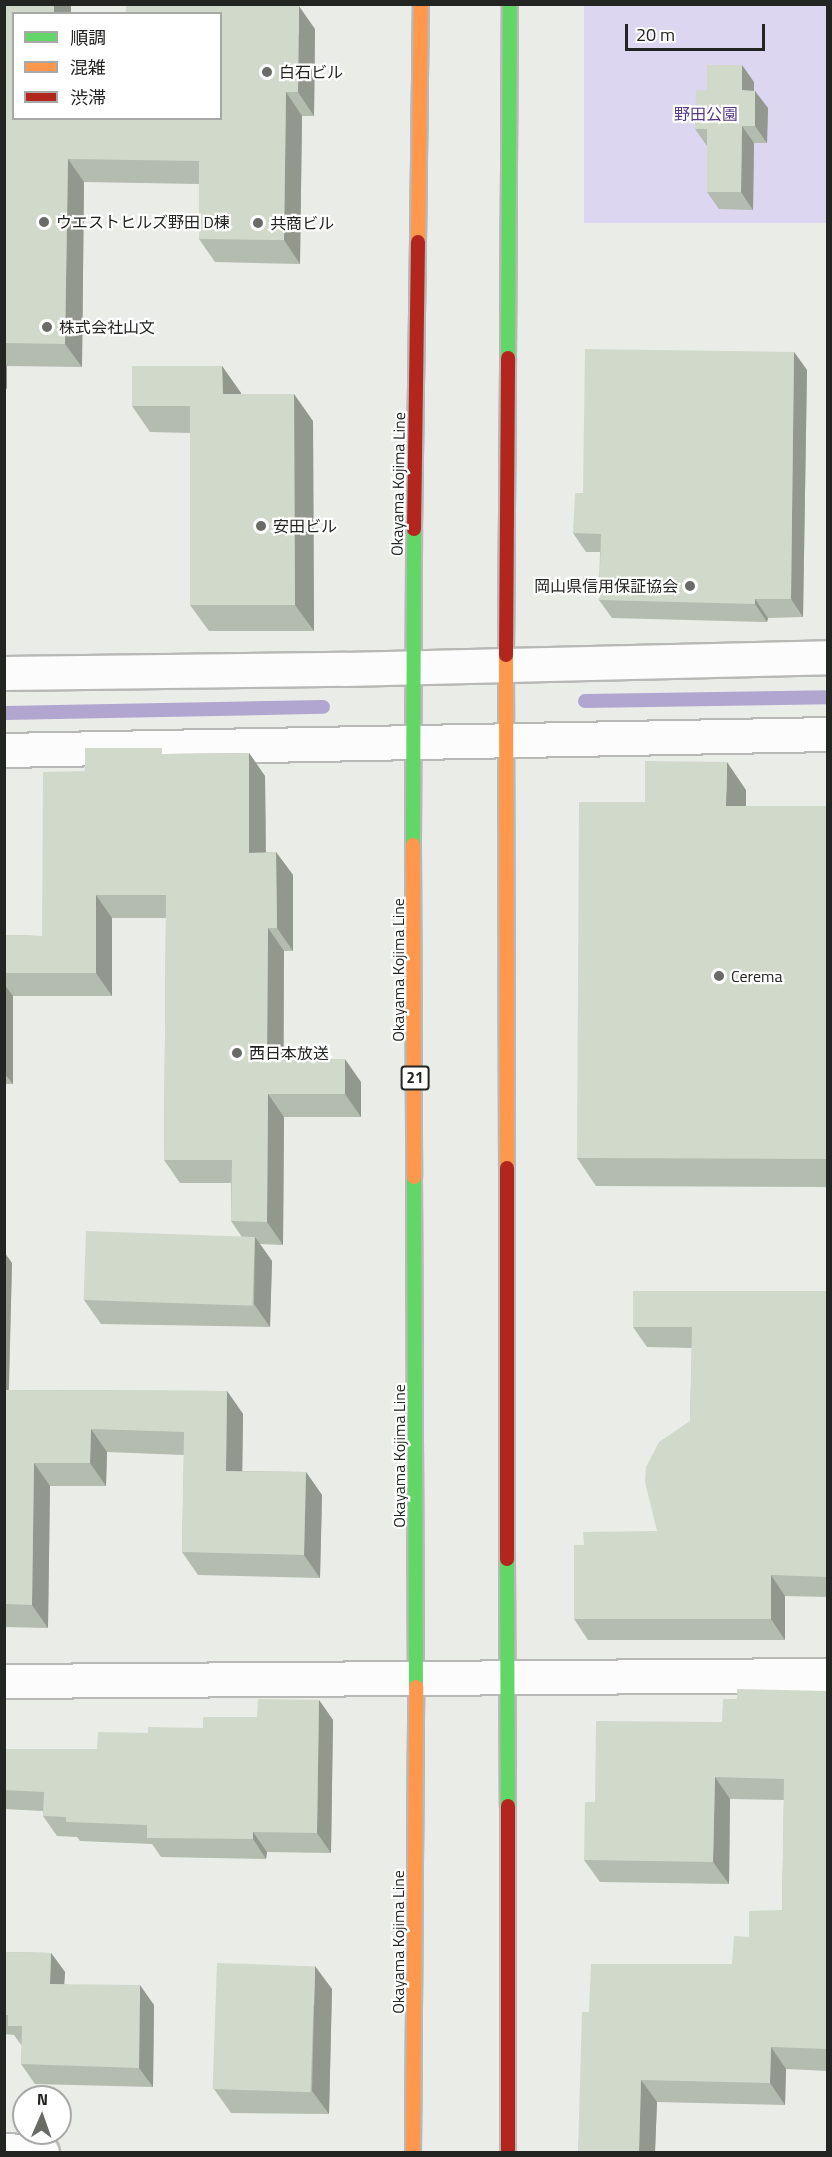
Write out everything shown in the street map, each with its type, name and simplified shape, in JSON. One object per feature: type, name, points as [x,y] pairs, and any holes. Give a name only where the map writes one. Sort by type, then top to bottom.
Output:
[{"type":"main road","name":"Okayama Kojima Line","points":[[413,2152],[416,1677],[415,743],[412,667],[421,4]]},
{"type":"main road","points":[[508,2152],[506,665],[510,4]]},
{"type":"street","points":[[4,673],[412,667],[828,657]]},
{"type":"street","points":[[4,750],[828,734]]},
{"type":"street","points":[[4,1681],[828,1675]]},
{"type":"street","points":[[4,2150],[42,2152]]},
{"type":"green space","name":"野田公園","points":[[584,5],[827,5],[827,223],[584,223]]},
{"type":"building","points":[[4,4],[54,4],[54,12],[12,12],[12,120],[222,120],[222,12],[126,12],[126,4],[299,6],[298,92],[286,92],[284,240],[199,239],[199,161],[68,159],[65,344],[4,343]]},
{"type":"building","points":[[707,65],[742,65],[742,90],[755,91],[755,126],[742,126],[741,192],[707,192],[707,129],[695,129],[696,90],[707,90]]},
{"type":"building","points":[[585,349],[794,352],[791,599],[755,599],[755,604],[599,600],[601,534],[573,533],[575,493],[583,493]]},
{"type":"building","name":"安田ビル","points":[[132,366],[222,366],[223,394],[294,394],[295,605],[190,605],[190,406],[132,406]]},
{"type":"building","points":[[85,748],[162,748],[162,754],[249,753],[249,853],[276,852],[277,928],[268,928],[267,1059],[345,1059],[345,1094],[268,1094],[267,1222],[231,1221],[232,1160],[164,1160],[166,895],[96,895],[96,973],[4,973],[4,935],[42,936],[43,772],[85,771]]},
{"type":"building","points":[[645,761],[727,762],[726,806],[828,806],[828,1159],[577,1158],[579,802],[645,802]]},
{"type":"building","points":[[86,1231],[255,1237],[252,1306],[84,1300]]},
{"type":"building","points":[[633,1291],[828,1291],[828,1577],[771,1575],[771,1619],[574,1619],[574,1545],[584,1545],[583,1532],[657,1531],[645,1482],[646,1467],[659,1442],[690,1421],[692,1327],[633,1327]]},
{"type":"building","points":[[4,1390],[227,1391],[226,1471],[306,1472],[304,1555],[182,1552],[184,1432],[91,1429],[90,1463],[34,1463],[32,1605],[4,1604]]},
{"type":"building","points":[[737,1689],[828,1691],[826,1944],[828,1944],[828,2049],[771,2047],[770,2083],[641,2080],[639,2152],[578,2152],[582,2012],[589,2012],[591,1964],[732,1964],[734,1936],[749,1937],[749,1911],[782,1910],[784,1779],[715,1777],[713,1862],[584,1860],[585,1802],[595,1802],[596,1721],[722,1722],[723,1699],[737,1699]]},
{"type":"building","points":[[258,1699],[319,1700],[317,1833],[253,1832],[253,1839],[147,1838],[147,1825],[66,1822],[66,1817],[43,1816],[44,1792],[4,1790],[4,1749],[97,1749],[98,1732],[148,1733],[148,1727],[203,1728],[203,1717],[257,1717]]},
{"type":"building","points":[[4,1952],[51,1953],[50,1984],[140,1985],[139,2068],[21,2064],[22,2026],[8,2026],[8,2015],[4,2015]]},
{"type":"building","points":[[217,1963],[315,1966],[311,2092],[213,2089]]},
{"type":"waterway","points":[[585,701],[828,697]]},
{"type":"waterway","points":[[4,713],[323,707]]},
{"type":"traffic: fast","points":[[508,358],[510,4]]},
{"type":"traffic: fast","points":[[413,845],[414,529]]},
{"type":"traffic: fast","points":[[414,1177],[416,1687]]},
{"type":"traffic: fast","points":[[507,1559],[508,1806]]},
{"type":"traffic: slow","points":[[418,242],[421,4]]},
{"type":"traffic: slow","points":[[506,655],[507,1168]]},
{"type":"traffic: slow","points":[[413,845],[414,1177]]},
{"type":"traffic: slow","points":[[413,2152],[416,1687]]},
{"type":"traffic: jam","points":[[414,529],[418,242]]},
{"type":"traffic: jam","points":[[506,655],[508,358]]},
{"type":"traffic: jam","points":[[507,1168],[507,1559]]},
{"type":"traffic: jam","points":[[508,1806],[508,2152]]},
{"type":"place","name":"白石ビル","points":[[267,72]]},
{"type":"place","name":"ウエストヒルズ野田 D棟","points":[[44,222]]},
{"type":"place","name":"共商ビル","points":[[258,223]]},
{"type":"place","name":"株式会社山文","points":[[47,327]]},
{"type":"place","name":"安田ビル","points":[[261,526]]},
{"type":"place","name":"岡山県信用保証協会","points":[[690,586]]},
{"type":"place","name":"Cerema","points":[[719,976]]},
{"type":"place","name":"西日本放送","points":[[237,1053]]}]
